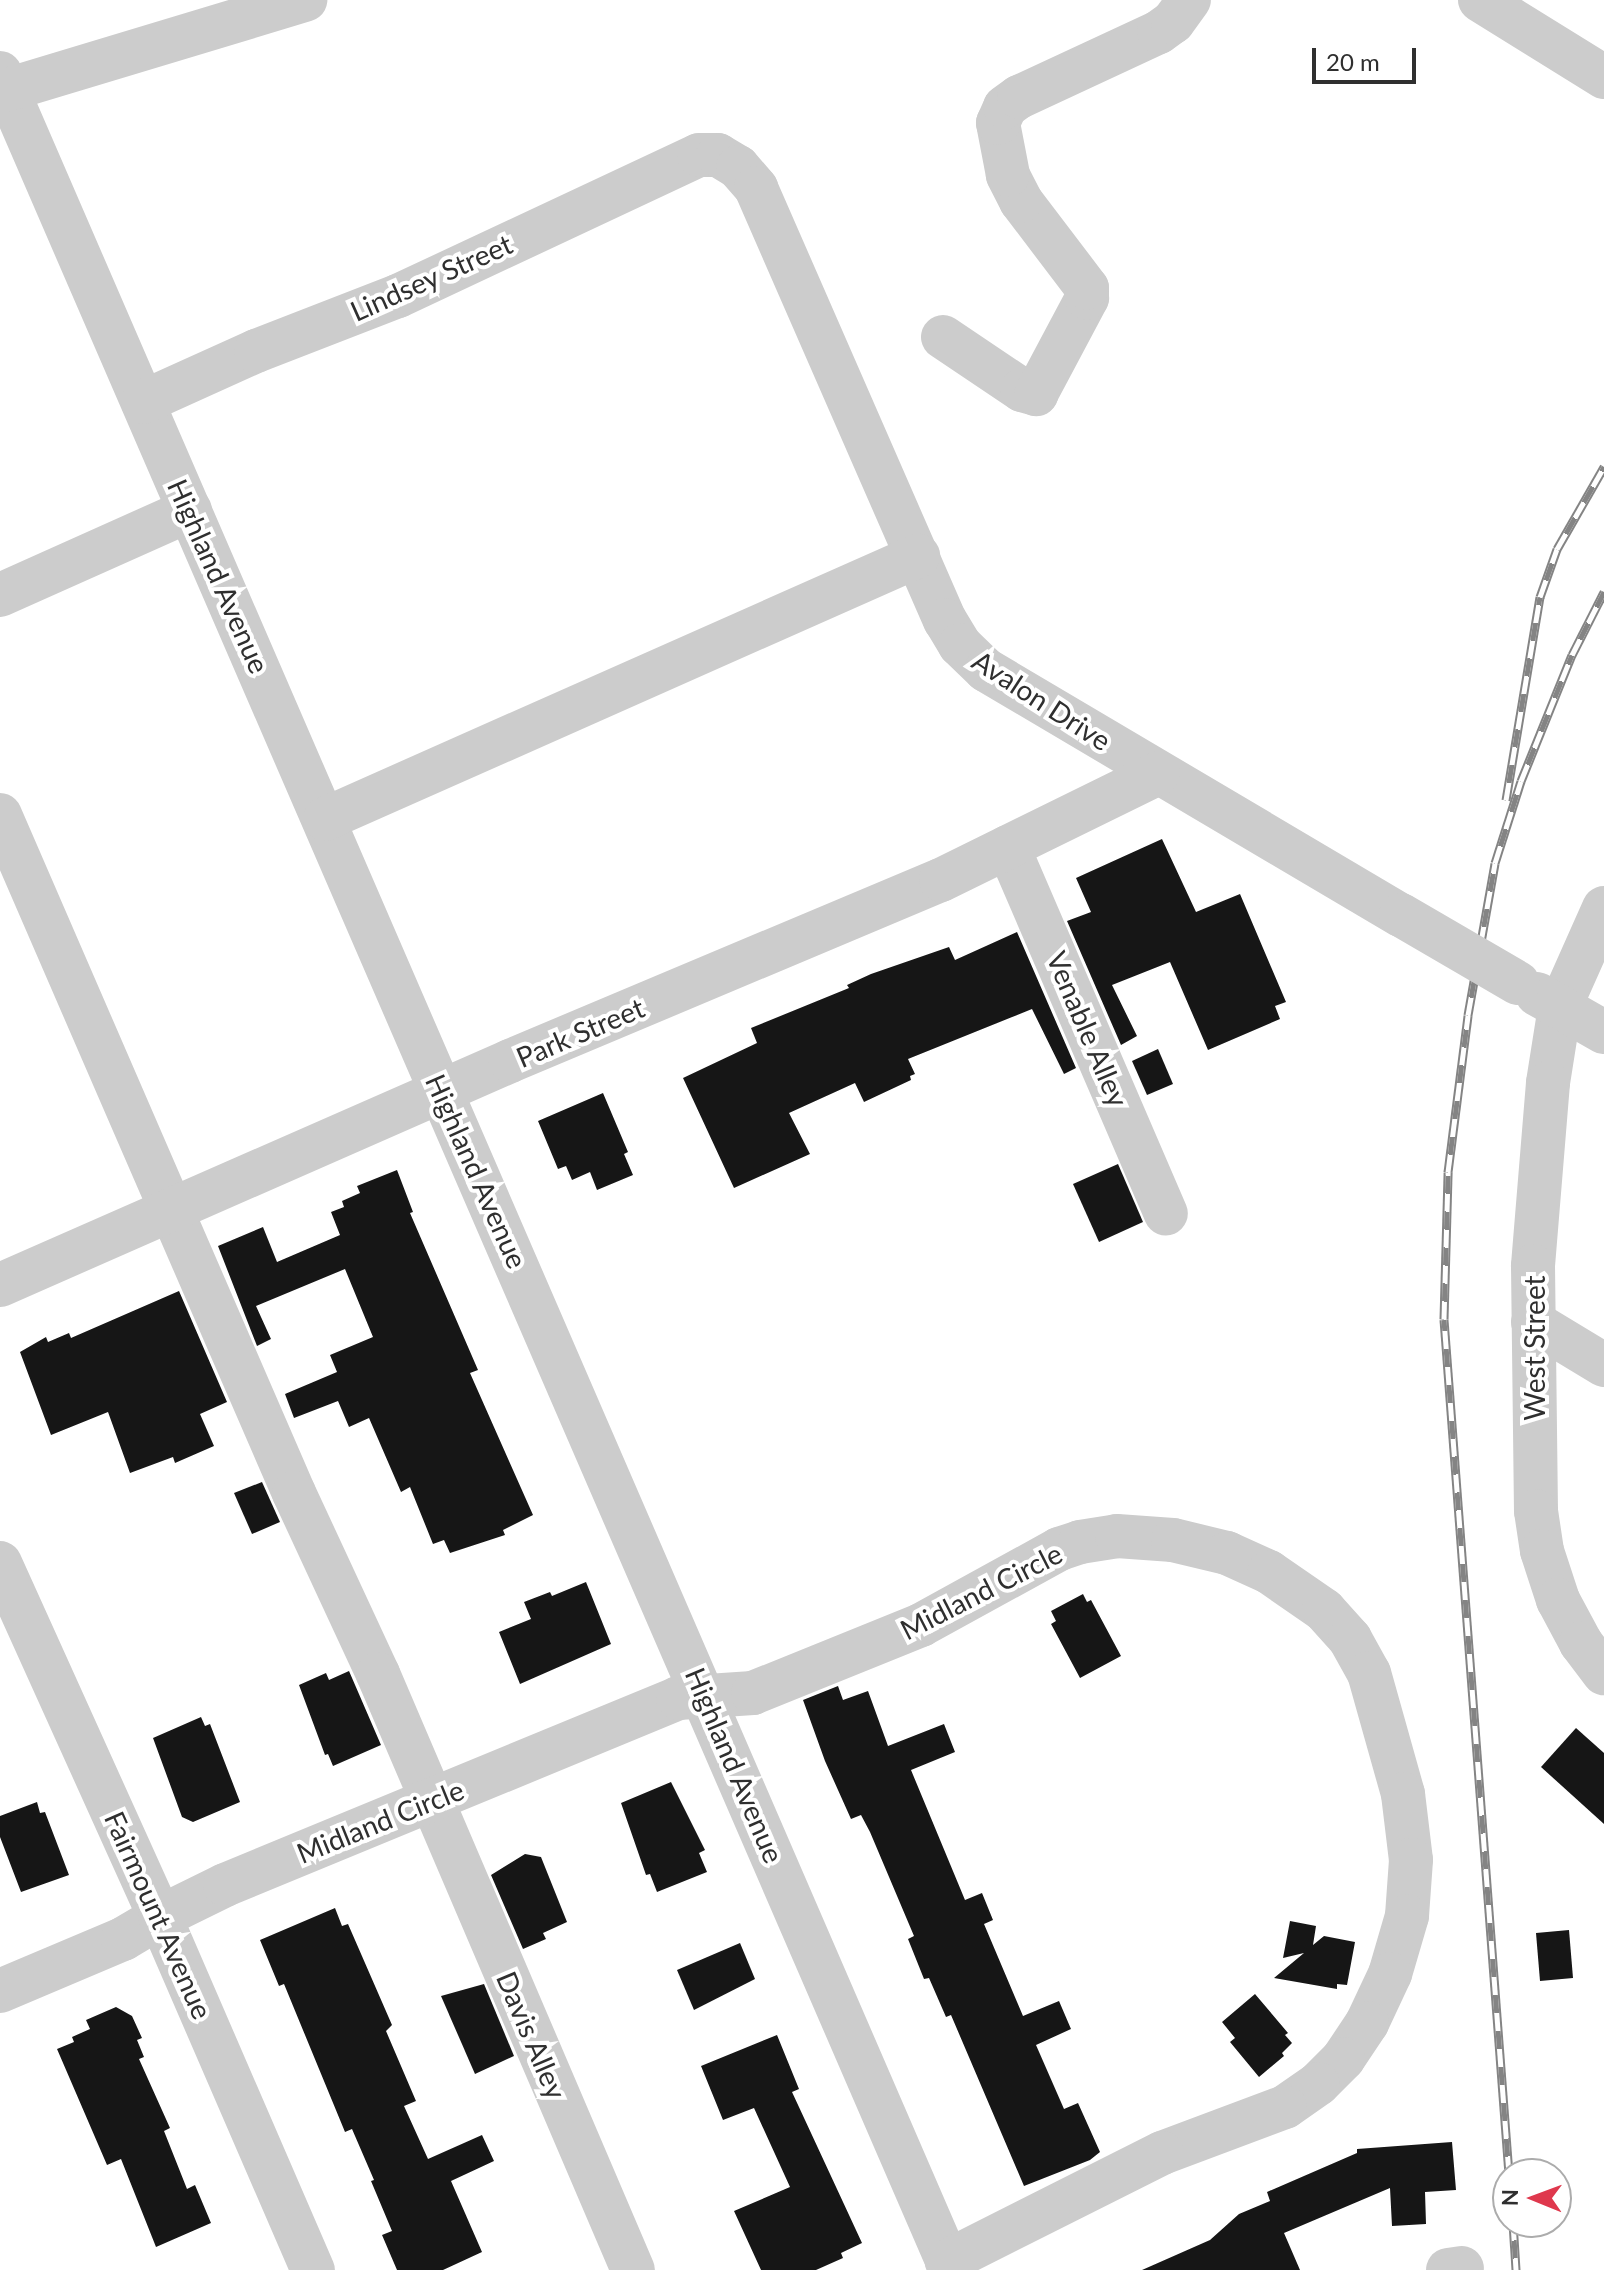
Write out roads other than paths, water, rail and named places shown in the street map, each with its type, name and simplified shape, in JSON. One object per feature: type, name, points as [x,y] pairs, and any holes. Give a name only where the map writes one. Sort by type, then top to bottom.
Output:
[{"type":"street","points":[[2,85],[305,0]]},
{"type":"street","points":[[943,337],[1022,390],[1036,394],[1087,298],[1087,288],[1021,201],[1008,175],[998,123],[1005,107],[1019,97],[1159,32],[1173,22],[1189,0]]},
{"type":"street","points":[[1480,0],[1604,77]]},
{"type":"street","name":"Highland Avenue","points":[[2,85],[706,1696],[949,2265]]},
{"type":"street","name":"Lindsey Street","points":[[143,402],[256,351],[398,296],[699,155],[718,155]]},
{"type":"street","name":"Avalon Drive","points":[[718,155],[738,167],[756,188],[945,620],[960,645],[986,670],[1604,1032]]},
{"type":"street","points":[[0,595],[190,510]]},
{"type":"street","points":[[325,819],[918,556]]},
{"type":"street","name":"Park Street","points":[[0,1285],[941,880],[1158,773]]},
{"type":"street","name":"Davis Alley","points":[[0,815],[633,2270]]},
{"type":"street","name":"Venable Alley","points":[[1008,847],[1166,1213]]},
{"type":"street","name":"West Street","points":[[1604,908],[1560,1007],[1548,1083],[1533,1266],[1536,1511],[1542,1551],[1558,1600],[1581,1643],[1604,1673]]},
{"type":"street","points":[[1533,1322],[1604,1365]]},
{"type":"street","name":"Midland Circle","points":[[0,1991],[123,1939],[225,1885],[678,1698],[753,1693],[921,1625],[1059,1549],[1117,1536],[1173,1540],[1227,1553],[1269,1572],[1324,1610],[1350,1639],[1369,1673],[1403,1794],[1411,1860],[1407,1916],[1390,1974],[1367,2023],[1343,2059],[1318,2084],[1285,2107],[1162,2153],[949,2265]]},
{"type":"street","name":"Fairmount Avenue","points":[[0,1563],[160,1917],[313,2270]]},
{"type":"railway","points":[[1506,800],[1540,597],[1557,549],[1604,467]]},
{"type":"railway","points":[[1508,2158],[1444,1319],[1448,1172],[1468,1015],[1495,863],[1521,781],[1572,655],[1604,592]]},
{"type":"railway","points":[[1514,2238],[1516,2270]]}]
